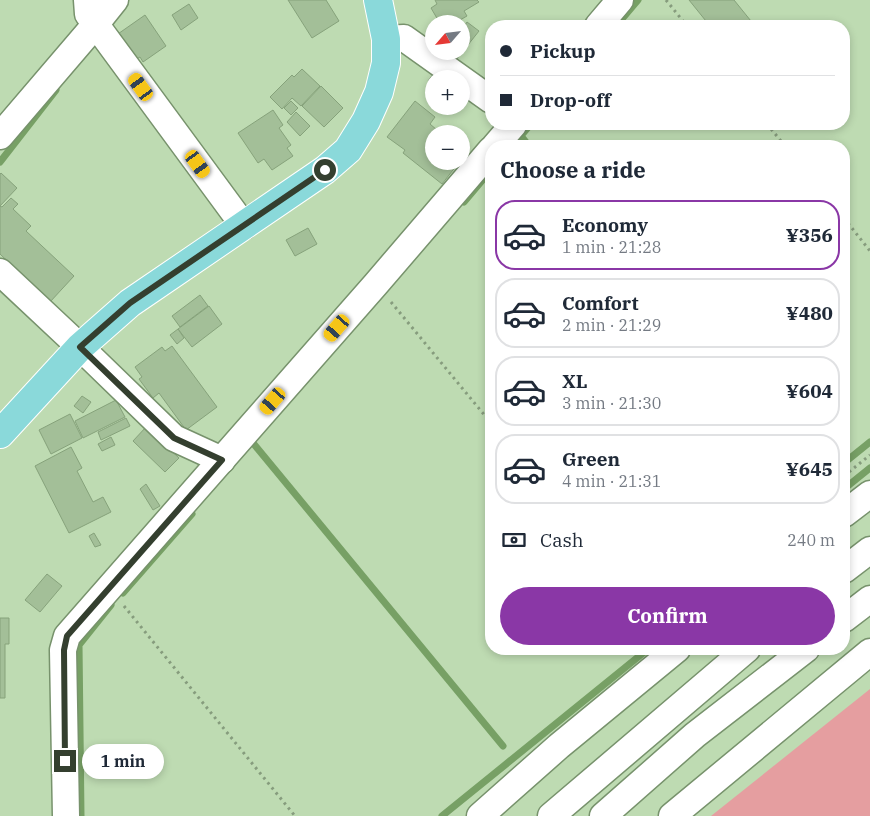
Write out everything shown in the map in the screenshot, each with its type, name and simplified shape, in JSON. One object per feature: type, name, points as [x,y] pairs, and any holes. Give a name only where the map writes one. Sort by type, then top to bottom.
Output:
[{"type":"main road","points":[[0,434],[80,347],[130,303],[325,170],[348,150],[366,121],[379,92],[386,63],[386,39],[378,0]]},
{"type":"street","points":[[87,0],[88,14],[95,25],[244,226]]},
{"type":"street","points":[[0,136],[115,0]]},
{"type":"street","points":[[603,20],[620,0]]},
{"type":"street","points":[[386,39],[404,38],[485,96]]},
{"type":"street","points":[[500,140],[509,130]]},
{"type":"street","points":[[66,816],[64,650],[67,636],[485,157]]},
{"type":"street","points":[[0,272],[174,438],[222,460]]},
{"type":"street","points":[[850,509],[870,494]]},
{"type":"street","points":[[850,565],[870,550]]},
{"type":"street","points":[[850,614],[870,599]]},
{"type":"street","points":[[672,816],[870,652]]},
{"type":"street","points":[[480,816],[559,746],[670,655]]},
{"type":"street","points":[[551,816],[740,655]]},
{"type":"street","points":[[603,816],[695,735],[798,655]]},
{"type":"path","points":[[666,0],[682,20]]},
{"type":"path","points":[[772,130],[780,140]]},
{"type":"path","points":[[850,226],[870,251]]},
{"type":"path","points":[[376,284],[485,416]]},
{"type":"path","points":[[850,471],[870,455]]},
{"type":"path","points":[[110,588],[295,816]]},
{"type":"shaded area","points":[[870,689],[870,816],[711,816]]},
{"type":"building","points":[[288,0],[326,0],[339,21],[312,38]]},
{"type":"building","points":[[435,0],[477,0],[479,2],[464,11],[466,15],[435,15],[431,8],[437,4]]},
{"type":"building","points":[[689,0],[734,0],[750,20],[705,20]]},
{"type":"building","points":[[189,4],[198,18],[181,30],[172,15]]},
{"type":"building","points":[[145,15],[166,46],[143,62],[140,57],[133,61],[115,36]]},
{"type":"building","points":[[470,24],[479,31],[470,42]]},
{"type":"building","points":[[302,69],[320,86],[301,106],[292,98],[282,109],[270,97],[292,75],[294,77]]},
{"type":"building","points":[[321,86],[343,108],[324,127],[302,106]]},
{"type":"building","points":[[291,101],[298,108],[291,115],[284,108]]},
{"type":"building","points":[[415,101],[425,109],[425,115],[435,117],[431,125],[425,125],[425,170],[453,170],[442,184],[403,153],[405,150],[387,137]]},
{"type":"building","points":[[273,110],[283,125],[279,128],[291,145],[287,148],[293,156],[272,170],[264,159],[258,163],[238,133]]},
{"type":"building","points":[[296,112],[310,126],[300,136],[287,122]]},
{"type":"building","points":[[1,173],[17,188],[0,206],[0,174]]},
{"type":"building","points":[[11,198],[18,204],[13,209],[31,226],[26,231],[74,276],[50,302],[0,254],[0,206],[2,207]]},
{"type":"building","points":[[308,228],[317,244],[295,256],[286,240]]},
{"type":"building","points":[[200,295],[208,306],[180,327],[172,316]]},
{"type":"building","points":[[209,306],[222,324],[192,347],[178,329]]},
{"type":"building","points":[[178,329],[184,338],[177,344],[170,335]]},
{"type":"building","points":[[172,346],[217,407],[186,430],[159,393],[153,398],[139,379],[142,377],[135,367],[162,347],[165,351]]},
{"type":"building","points":[[82,396],[91,402],[83,413],[74,406]]},
{"type":"building","points":[[116,400],[125,417],[83,438],[75,421]]},
{"type":"building","points":[[70,414],[82,438],[51,454],[39,430]]},
{"type":"building","points":[[126,418],[130,426],[101,440],[98,432]]},
{"type":"building","points":[[146,427],[179,458],[165,472],[133,441]]},
{"type":"building","points":[[111,437],[115,445],[102,451],[98,444]]},
{"type":"building","points":[[71,447],[82,468],[77,471],[93,502],[103,497],[111,512],[69,533],[35,466]]},
{"type":"building","points":[[146,484],[160,506],[153,510],[140,489]]},
{"type":"building","points":[[94,533],[101,545],[95,547],[89,536]]},
{"type":"building","points":[[47,574],[62,586],[40,612],[25,600]]},
{"type":"building","points":[[0,618],[9,618],[9,644],[5,644],[5,698],[0,698]]},
{"type":"waterway","points":[[621,20],[638,0]]},
{"type":"waterway","points":[[0,162],[56,90]]},
{"type":"waterway","points":[[519,138],[526,130]]},
{"type":"waterway","points":[[521,136],[524,140]]},
{"type":"waterway","points":[[464,202],[485,177]]},
{"type":"waterway","points":[[850,458],[870,442]]},
{"type":"waterway","points":[[253,443],[503,746]]},
{"type":"waterway","points":[[850,484],[870,468]]},
{"type":"waterway","points":[[123,593],[192,514]]},
{"type":"waterway","points":[[81,816],[79,645],[111,605]]},
{"type":"waterway","points":[[442,816],[641,655]]},
{"type":"route","points":[[65,761],[64,650],[67,636],[222,460],[174,438],[80,347],[130,303],[325,170]]}]
